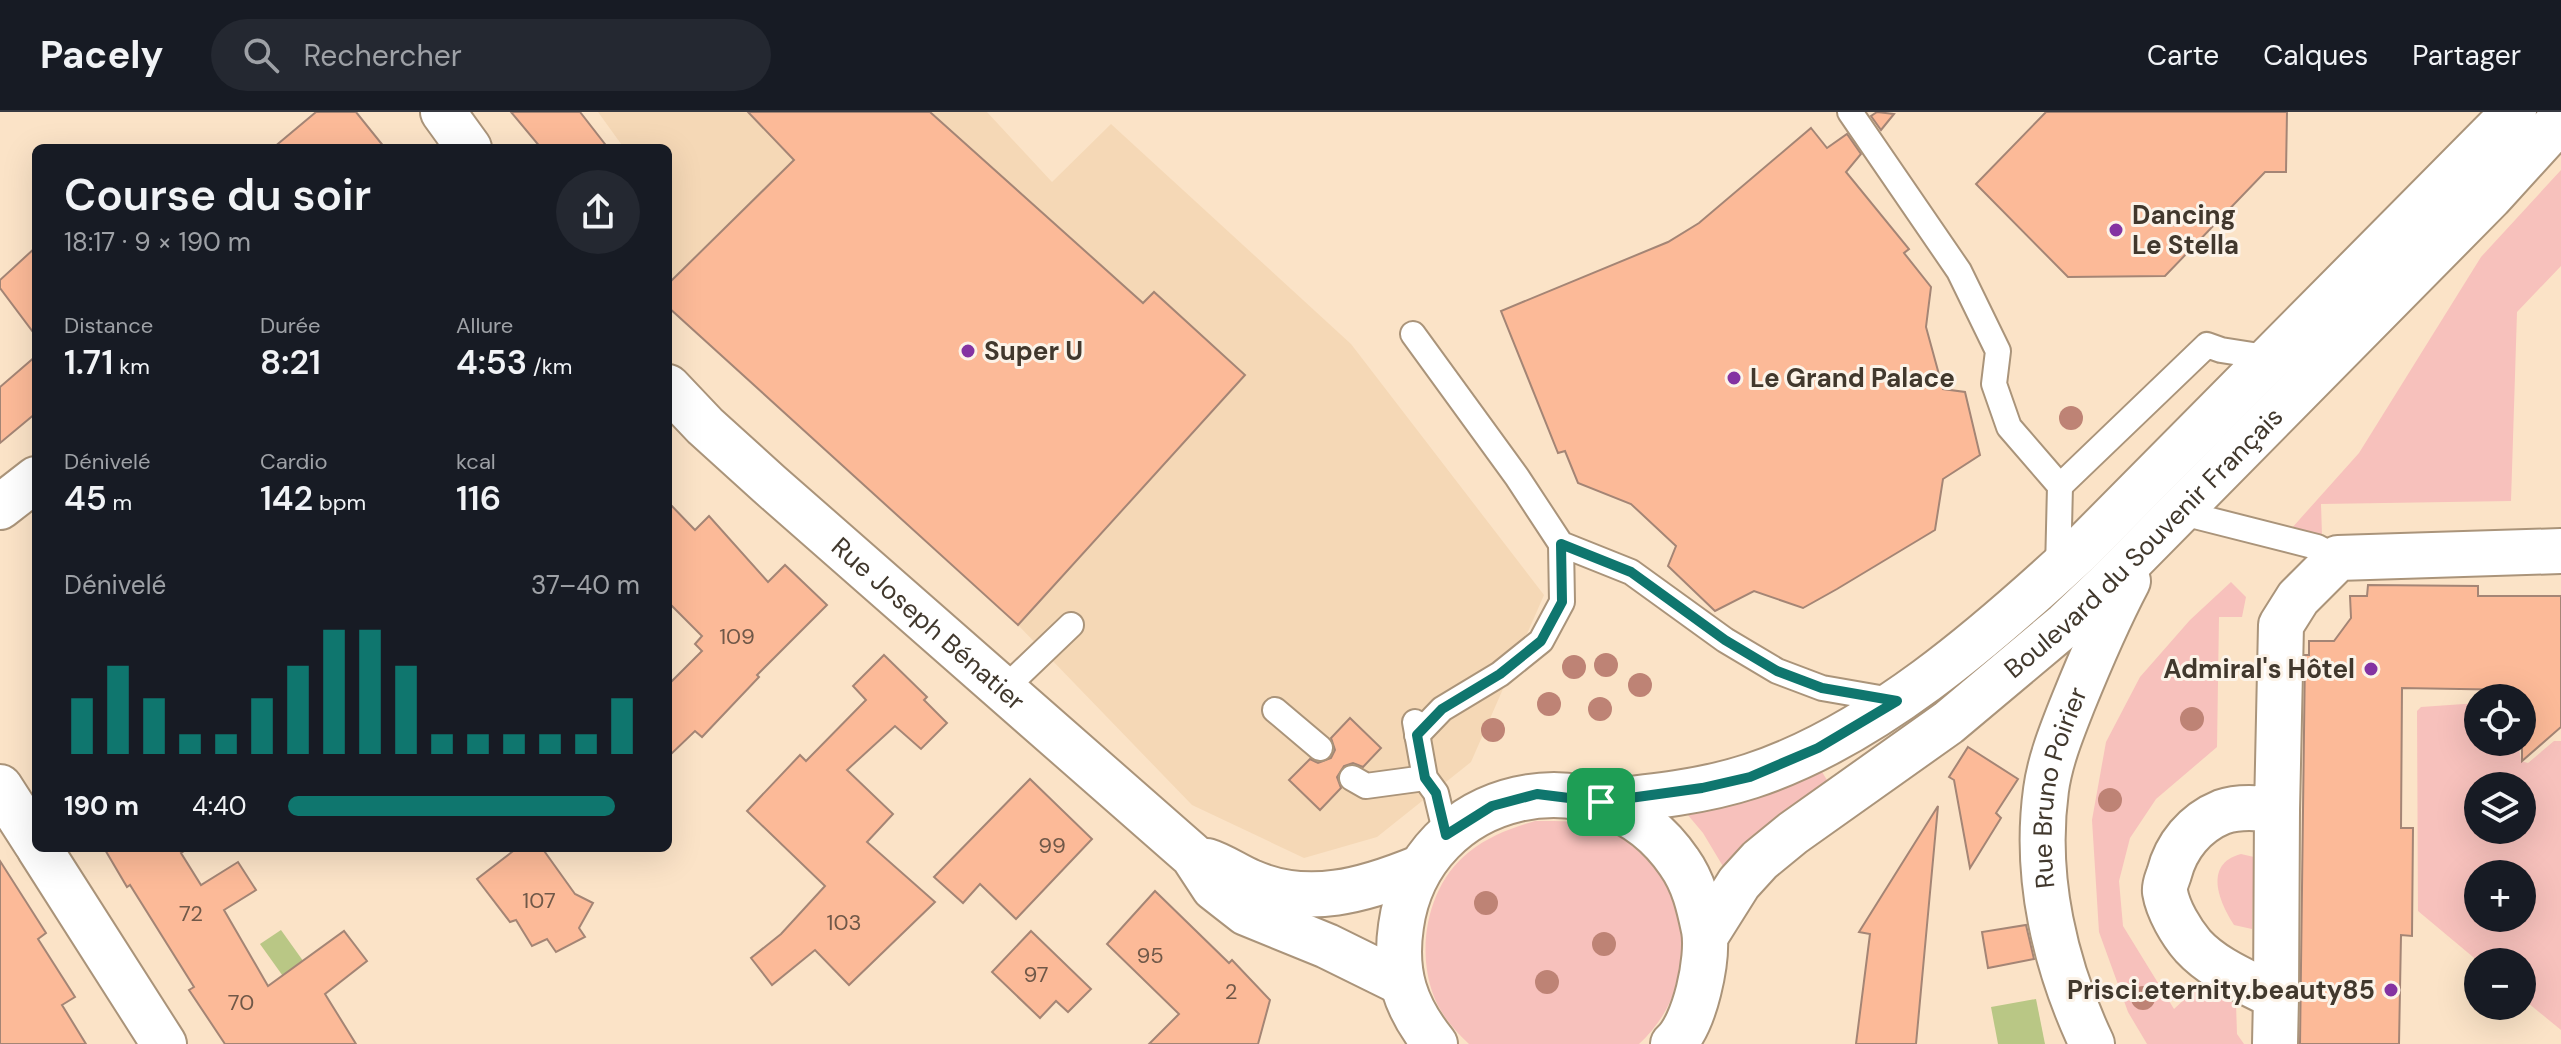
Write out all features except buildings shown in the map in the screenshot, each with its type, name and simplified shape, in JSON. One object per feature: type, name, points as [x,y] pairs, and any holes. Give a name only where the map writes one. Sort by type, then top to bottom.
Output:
[{"type":"main road","name":"Boulevard du Souvenir Français","points":[[1601,802],[1690,790],[1750,777],[1818,748],[1897,701],[1932,676],[2058,570],[2272,358],[2504,116]]},
{"type":"main road","name":"Boulevard du Souvenir Français","points":[[1705,937],[1739,883],[1760,860],[1959,714],[2066,624],[2480,208],[2561,119]]},
{"type":"main road","name":"Rue Joseph Bénatier","points":[[672,391],[747,465],[1193,856],[1214,888],[1246,913],[1327,946],[1400,982]]},
{"type":"main road","points":[[0,507],[32,482]]},
{"type":"main road","name":"Rue Bruno Poirier","points":[[2092,1044],[2064,976],[2053,933],[2042,846],[2046,789],[2061,736],[2103,628],[2165,526]]},
{"type":"main road","points":[[2275,1044],[2281,625],[2298,598],[2338,558],[2560,543]]},
{"type":"main road","points":[[1419,1039],[1400,982],[1398,946],[1404,906],[1419,868],[1446,835],[1492,806],[1537,794],[1601,802],[1622,810],[1654,833],[1680,863],[1698,898],[1705,937],[1703,975],[1691,1012],[1676,1043]]},
{"type":"main road","points":[[2,795],[32,838]]},
{"type":"main road","points":[[2276,997],[2220,968],[2193,945],[2175,918],[2164,890],[2173,858],[2186,837],[2199,826],[2223,812],[2254,807],[2277,810]]},
{"type":"main road","points":[[42,852],[164,1044]]},
{"type":"main road","name":"Rue Joseph Bénatier","points":[[1193,856],[1224,866],[1252,883],[1319,896],[1384,883],[1419,868]]},
{"type":"lane","points":[[1850,112],[1959,271],[1998,351],[1994,384],[2009,427],[2060,486],[2058,570]]},
{"type":"lane","points":[[1413,334],[1517,477],[1561,544],[1562,602],[1541,641],[1500,674],[1416,727],[1425,778],[1436,793],[1446,835]]},
{"type":"lane","points":[[2060,486],[2207,345],[2272,358]]},
{"type":"lane","points":[[2165,526],[2317,547],[2338,558]]},
{"type":"lane","points":[[1561,544],[1631,572],[1725,640],[1777,671],[1822,688],[1897,701]]},
{"type":"lane","points":[[1004,689],[1071,625]]},
{"type":"lane","points":[[1275,710],[1320,748]]},
{"type":"lane","points":[[1352,778],[1366,786],[1425,778]]},
{"type":"shaded area","points":[[598,112],[987,112],[1052,182],[1111,124],[1351,344],[1544,595],[1471,762],[1377,837],[1304,858],[1192,805],[1018,625],[672,311],[672,144],[621,144]]},
{"type":"shaded area","points":[[2561,170],[2561,266],[2517,312],[2511,501],[2321,504],[2322,535],[2291,529],[2359,453],[2481,257]]},
{"type":"shaded area","points":[[2231,582],[2246,597],[2242,617],[2219,617],[2217,747],[2156,799],[2130,838],[2119,881],[2123,926],[2174,1009],[2199,986],[2236,1003],[2237,1034],[2244,1044],[2147,1044],[2128,1012],[2099,932],[2092,820],[2106,742],[2140,677],[2190,620]]},
{"type":"shaded area","points":[[2464,704],[2464,756],[2520,756],[2521,761],[2528,763],[2554,741],[2561,741],[2561,1030],[2536,1009],[2536,948],[2464,949],[2418,911],[2417,711],[2421,707]]},
{"type":"shaded area","points":[[1816,762],[1833,790],[1727,873],[1703,833],[1682,808]]},
{"type":"shaded area","points":[[1535,821],[1585,823],[1613,833],[1640,852],[1661,876],[1674,903],[1682,932],[1682,962],[1675,991],[1660,1019],[1639,1044],[1469,1044],[1448,1021],[1436,1001],[1428,976],[1426,937],[1429,917],[1444,881],[1455,865],[1477,846],[1500,833]]},
{"type":"shaded area","points":[[2241,854],[2254,857],[2252,929],[2234,925],[2223,906],[2218,885],[2222,866]]},
{"type":"shaded area","points":[[281,930],[311,972],[290,986],[260,944]]},
{"type":"shaded area","points":[[2036,999],[2045,1044],[1998,1044],[1991,1007]]},
{"type":"place","name":"Dancing Le Stella","points":[[2116,230]]},
{"type":"place","name":"Super U","points":[[968,351]]},
{"type":"place","name":"Le Grand Palace","points":[[1734,378]]},
{"type":"place","name":"Admiral's Hôtel","points":[[2371,669]]},
{"type":"place","name":"Prisci.eternity.beauty85","points":[[2391,990]]},
{"type":"route","points":[[1561,544],[1631,572],[1725,640],[1777,671],[1822,688],[1897,701],[1818,748],[1750,777],[1651,797],[1601,802],[1537,794],[1492,806],[1446,835],[1436,793],[1425,778],[1417,735],[1442,709],[1500,674],[1541,641],[1562,602],[1561,544]]}]
